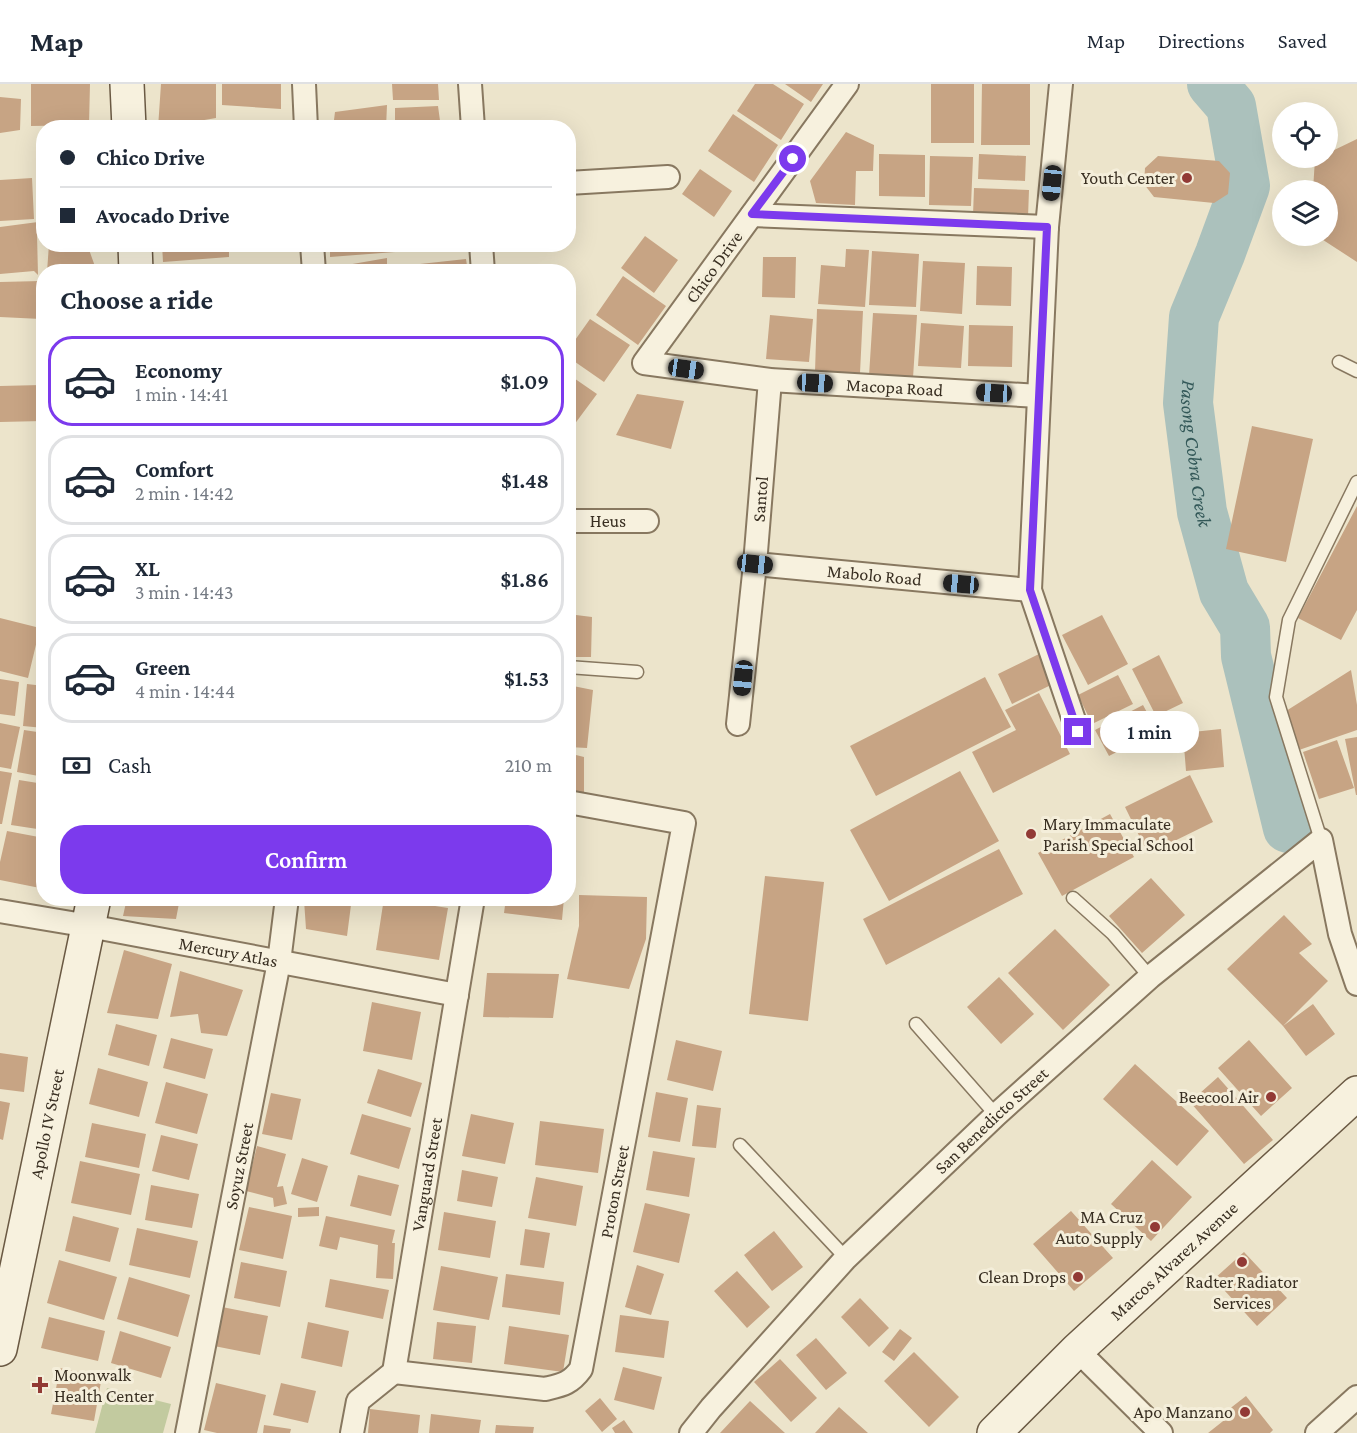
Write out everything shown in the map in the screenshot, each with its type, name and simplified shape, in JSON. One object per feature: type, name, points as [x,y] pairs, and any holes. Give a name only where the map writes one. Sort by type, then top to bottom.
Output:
[{"type":"street","points":[[127,84],[129,120]]},
{"type":"street","points":[[304,84],[306,120]]},
{"type":"street","points":[[470,84],[472,120]]},
{"type":"street","name":"Chico Drive","points":[[644,363],[847,84]]},
{"type":"street","points":[[1061,84],[1047,227],[1030,590],[1078,732]]},
{"type":"street","points":[[576,183],[668,177]]},
{"type":"street","points":[[752,214],[1047,227]]},
{"type":"street","name":"Macopa Road","points":[[644,363],[770,380],[1039,396]]},
{"type":"street","name":"Santol","points":[[738,724],[755,564],[770,380]]},
{"type":"street","name":"Heus","points":[[576,521],[647,521]]},
{"type":"street","name":"Mabolo Road","points":[[755,564],[1030,590]]},
{"type":"street","name":"Proton Street","points":[[394,1372],[545,1389],[574,1378],[581,1369],[684,823],[576,803]]},
{"type":"street","points":[[1321,840],[1340,934],[1357,984]]},
{"type":"street","name":"San Benedicto Street","points":[[691,1433],[711,1407],[846,1258],[996,1115],[1150,978],[1321,840]]},
{"type":"street","name":"Soyuz Street","points":[[187,1433],[279,962],[286,906]]},
{"type":"street","name":"Vanguard Street","points":[[394,1372],[472,906]]},
{"type":"street","name":"Mercury Atlas","points":[[0,911],[91,912],[279,962],[457,995]]},
{"type":"street","name":"Apollo IV Street","points":[[0,1349],[91,912]]},
{"type":"street","name":"Marcos Alvarez Avenue","points":[[994,1433],[1077,1350],[1357,1093]]},
{"type":"street","points":[[1077,1350],[1161,1433]]},
{"type":"street","points":[[352,1433],[358,1401],[394,1372]]},
{"type":"street","points":[[1317,1433],[1357,1397]]},
{"type":"lane","points":[[1339,362],[1357,371]]},
{"type":"lane","points":[[1321,840],[1276,697],[1289,620],[1357,482]]},
{"type":"lane","points":[[576,668],[637,672]]},
{"type":"lane","points":[[1073,898],[1113,934],[1150,978]]},
{"type":"lane","points":[[916,1024],[996,1115]]},
{"type":"lane","points":[[740,1145],[846,1258]]},
{"type":"green space","points":[[107,1388],[171,1404],[163,1433],[95,1433]]},
{"type":"building","points":[[31,84],[90,84],[89,120],[36,120],[36,126],[31,126]]},
{"type":"building","points":[[161,84],[216,84],[216,118],[159,120]]},
{"type":"building","points":[[222,84],[281,84],[281,109],[222,105]]},
{"type":"building","points":[[392,84],[438,84],[439,100],[393,100]]},
{"type":"building","points":[[755,84],[773,84],[804,104],[781,140],[737,111]]},
{"type":"building","points":[[785,84],[823,84],[811,102]]},
{"type":"building","points":[[931,84],[974,84],[974,143],[931,143]]},
{"type":"building","points":[[982,84],[1030,84],[1030,145],[981,145]]},
{"type":"building","points":[[0,97],[21,99],[20,130],[0,133]]},
{"type":"building","points":[[387,105],[386,120],[334,120],[335,112]]},
{"type":"building","points":[[438,106],[440,120],[395,120],[395,108]]},
{"type":"building","points":[[733,114],[778,145],[754,182],[708,151]]},
{"type":"building","points":[[846,132],[874,145],[873,171],[856,171],[855,205],[816,203],[810,181]]},
{"type":"building","points":[[1357,139],[1357,262],[1332,246],[1338,246],[1338,180],[1314,180],[1314,168],[1338,168],[1338,148]]},
{"type":"building","points":[[879,154],[925,155],[925,197],[879,196]]},
{"type":"building","points":[[979,154],[1026,156],[1025,181],[978,179]]},
{"type":"building","points":[[930,156],[973,157],[971,206],[929,205]]},
{"type":"building","name":"Youth Center","points":[[1158,156],[1219,161],[1230,173],[1228,194],[1214,203],[1154,197],[1144,184],[1145,168]]},
{"type":"building","points":[[700,169],[732,191],[714,217],[682,194]]},
{"type":"building","points":[[32,178],[34,219],[0,221],[0,180]]},
{"type":"building","points":[[974,188],[1029,190],[1028,217],[973,215]]},
{"type":"building","points":[[36,222],[36,273],[34,271],[0,274],[0,227]]},
{"type":"building","points":[[645,236],[678,260],[654,293],[621,268]]},
{"type":"building","points":[[846,249],[869,250],[865,307],[818,304],[821,265],[845,267]]},
{"type":"building","points":[[872,251],[919,254],[916,307],[869,305]]},
{"type":"building","points":[[48,252],[90,252],[94,264],[48,264]]},
{"type":"building","points":[[162,252],[229,252],[229,257],[163,262]]},
{"type":"building","points":[[330,252],[395,252],[330,257]]},
{"type":"building","points":[[763,257],[796,257],[795,298],[762,297]]},
{"type":"building","points":[[387,258],[387,264],[352,264]]},
{"type":"building","points":[[466,259],[467,264],[420,264]]},
{"type":"building","points":[[923,261],[965,263],[962,314],[920,311]]},
{"type":"building","points":[[977,266],[1012,267],[1011,306],[976,305]]},
{"type":"building","points":[[623,276],[666,306],[638,345],[596,315]]},
{"type":"building","points":[[36,281],[36,319],[0,317],[0,282]]},
{"type":"building","points":[[817,309],[863,311],[860,373],[815,372]]},
{"type":"building","points":[[873,313],[917,315],[913,378],[869,376]]},
{"type":"building","points":[[770,315],[813,319],[809,362],[766,359]]},
{"type":"building","points":[[590,319],[630,345],[604,382],[576,363],[576,339]]},
{"type":"building","points":[[921,323],[964,326],[961,368],[918,366]]},
{"type":"building","points":[[969,325],[1013,326],[1012,367],[968,366]]},
{"type":"building","points":[[576,380],[597,394],[576,422]]},
{"type":"building","points":[[36,385],[36,421],[0,422],[0,386]]},
{"type":"building","points":[[637,394],[684,401],[671,449],[616,435]]},
{"type":"building","points":[[1252,426],[1313,439],[1286,562],[1226,549]]},
{"type":"building","points":[[1357,506],[1357,610],[1341,640],[1298,618]]},
{"type":"building","points":[[576,615],[592,617],[591,657],[576,657]]},
{"type":"building","points":[[1102,615],[1128,664],[1088,685],[1062,635]]},
{"type":"building","points":[[0,618],[36,627],[36,645],[28,678],[0,671]]},
{"type":"building","points":[[1039,654],[1053,684],[1012,704],[998,674]]},
{"type":"building","points":[[1159,655],[1183,703],[1156,716],[1132,669]]},
{"type":"building","points":[[1351,670],[1357,705],[1357,730],[1299,750],[1286,711]]},
{"type":"building","points":[[1118,675],[1133,704],[1092,724],[1078,695]]},
{"type":"building","points":[[985,677],[1011,727],[876,796],[850,746]]},
{"type":"building","points":[[0,679],[19,682],[15,716],[0,714]]},
{"type":"building","points":[[27,684],[36,685],[36,727],[23,726]]},
{"type":"building","points":[[576,687],[593,690],[587,748],[576,747]]},
{"type":"building","points":[[1039,693],[1070,754],[993,793],[972,752],[1016,730],[1005,710]]},
{"type":"building","points":[[1143,705],[1157,731],[1109,756],[1095,730]]},
{"type":"building","points":[[0,723],[20,727],[11,769],[0,767]]},
{"type":"building","points":[[1221,729],[1224,767],[1186,771],[1183,733]]},
{"type":"building","points":[[24,730],[36,732],[36,776],[17,772]]},
{"type":"building","points":[[1357,737],[1357,795],[1356,795],[1345,739]]},
{"type":"building","points":[[1337,740],[1354,788],[1319,799],[1303,752]]},
{"type":"building","points":[[576,755],[584,757],[584,793],[576,792]]},
{"type":"building","points":[[0,771],[12,773],[2,824],[0,824]]},
{"type":"building","points":[[960,771],[999,841],[889,901],[850,830]]},
{"type":"building","points":[[1190,775],[1213,822],[1148,854],[1125,807]]},
{"type":"building","points":[[19,780],[36,783],[36,829],[11,825]]},
{"type":"building","points":[[1110,814],[1134,857],[1062,896],[1038,853]]},
{"type":"building","points":[[7,831],[36,836],[36,887],[0,880],[0,862]]},
{"type":"building","points":[[999,849],[1023,894],[886,965],[863,919]]},
{"type":"building","points":[[765,876],[824,882],[808,1021],[749,1014]]},
{"type":"building","points":[[1151,878],[1185,915],[1142,953],[1109,916]]},
{"type":"building","points":[[579,895],[647,897],[646,939],[629,989],[567,979],[579,926]]},
{"type":"building","points":[[125,906],[178,906],[176,919],[123,916]]},
{"type":"building","points":[[304,906],[351,906],[347,936],[306,929]]},
{"type":"building","points":[[383,906],[448,908],[439,960],[376,950]]},
{"type":"building","points":[[505,906],[563,906],[562,920],[504,913]]},
{"type":"building","points":[[1284,915],[1312,944],[1299,953],[1328,981],[1283,1026],[1227,969]]},
{"type":"building","points":[[1055,929],[1110,985],[1063,1030],[1008,973]]},
{"type":"building","points":[[124,950],[172,964],[158,1019],[107,1013]]},
{"type":"building","points":[[180,971],[243,990],[227,1036],[201,1033],[198,1014],[170,1017]]},
{"type":"building","points":[[487,973],[559,974],[553,1018],[483,1017]]},
{"type":"building","points":[[999,977],[1034,1014],[1001,1044],[967,1007]]},
{"type":"building","points":[[372,1002],[421,1012],[412,1060],[363,1051]]},
{"type":"building","points":[[1313,1004],[1335,1034],[1306,1056],[1283,1026]]},
{"type":"building","points":[[116,1024],[157,1035],[149,1066],[108,1055]]},
{"type":"building","points":[[171,1038],[213,1049],[205,1079],[163,1068]]},
{"type":"building","points":[[676,1040],[722,1051],[713,1091],[667,1080]]},
{"type":"building","points":[[1249,1040],[1292,1088],[1261,1116],[1218,1068]]},
{"type":"building","points":[[0,1053],[28,1057],[24,1092],[0,1089]]},
{"type":"building","points":[[1135,1064],[1209,1131],[1177,1166],[1103,1099]]},
{"type":"building","points":[[98,1068],[148,1082],[139,1117],[89,1104]]},
{"type":"building","points":[[378,1069],[422,1083],[411,1117],[367,1103]]},
{"type":"building","points":[[1218,1077],[1273,1140],[1244,1164],[1190,1102]]},
{"type":"building","points":[[166,1082],[208,1094],[197,1134],[155,1123]]},
{"type":"building","points":[[656,1092],[688,1098],[680,1142],[648,1137]]},
{"type":"building","points":[[271,1093],[301,1099],[292,1140],[262,1134]]},
{"type":"building","points":[[0,1101],[10,1103],[3,1140],[0,1139]]},
{"type":"building","points":[[697,1105],[721,1108],[716,1148],[692,1146]]},
{"type":"building","points":[[362,1114],[411,1128],[399,1169],[350,1154]]},
{"type":"building","points":[[471,1114],[514,1123],[505,1164],[462,1156]]},
{"type":"building","points":[[540,1121],[604,1129],[598,1173],[535,1165]]},
{"type":"building","points":[[92,1123],[146,1134],[139,1168],[85,1157]]},
{"type":"building","points":[[161,1135],[198,1144],[189,1180],[152,1171]]},
{"type":"building","points":[[257,1146],[286,1154],[277,1187],[283,1186],[287,1204],[274,1207],[273,1198],[246,1191]]},
{"type":"building","points":[[653,1151],[695,1158],[689,1197],[646,1190]]},
{"type":"building","points":[[302,1158],[328,1166],[317,1202],[291,1194]]},
{"type":"building","points":[[1152,1160],[1192,1197],[1151,1241],[1111,1204]]},
{"type":"building","points":[[80,1161],[140,1174],[131,1215],[71,1203]]},
{"type":"building","points":[[462,1170],[498,1177],[492,1207],[457,1201]]},
{"type":"building","points":[[358,1175],[399,1185],[391,1216],[350,1206]]},
{"type":"building","points":[[536,1177],[583,1186],[576,1226],[528,1218]]},
{"type":"building","points":[[151,1185],[199,1194],[192,1228],[145,1220]]},
{"type":"building","points":[[645,1203],[690,1214],[679,1263],[633,1252]]},
{"type":"building","points":[[249,1207],[292,1216],[283,1259],[239,1250]]},
{"type":"building","points":[[319,1207],[319,1216],[298,1217],[298,1208]]},
{"type":"building","points":[[1071,1211],[1113,1258],[1074,1291],[1033,1244]]},
{"type":"building","points":[[444,1212],[496,1221],[490,1258],[438,1250]]},
{"type":"building","points":[[73,1216],[119,1228],[110,1262],[65,1251]]},
{"type":"building","points":[[326,1216],[395,1230],[392,1243],[395,1243],[393,1279],[376,1278],[378,1245],[340,1237],[337,1250],[319,1246]]},
{"type":"building","points":[[137,1228],[198,1241],[190,1278],[129,1265]]},
{"type":"building","points":[[525,1229],[550,1233],[544,1268],[520,1265]]},
{"type":"building","points":[[774,1231],[803,1267],[772,1291],[744,1255]]},
{"type":"building","points":[[1244,1252],[1287,1298],[1257,1326],[1214,1279]]},
{"type":"building","points":[[59,1260],[117,1277],[104,1320],[47,1303]]},
{"type":"building","points":[[241,1262],[287,1271],[280,1307],[234,1298]]},
{"type":"building","points":[[637,1265],[664,1274],[651,1315],[625,1307]]},
{"type":"building","points":[[441,1266],[498,1277],[489,1320],[433,1310]]},
{"type":"building","points":[[737,1271],[770,1307],[747,1328],[714,1291]]},
{"type":"building","points":[[506,1274],[564,1282],[560,1315],[502,1307]]},
{"type":"building","points":[[129,1277],[190,1295],[178,1337],[117,1319]]},
{"type":"building","points":[[330,1279],[389,1290],[383,1319],[325,1307]]},
{"type":"building","points":[[860,1298],[889,1328],[869,1347],[841,1317]]},
{"type":"building","points":[[222,1307],[268,1316],[260,1355],[214,1346]]},
{"type":"building","points":[[620,1315],[669,1321],[664,1358],[615,1352]]},
{"type":"building","points":[[49,1317],[105,1331],[98,1361],[41,1348]]},
{"type":"building","points":[[308,1322],[349,1331],[342,1367],[301,1358]]},
{"type":"building","points":[[437,1322],[476,1326],[472,1363],[433,1359]]},
{"type":"building","points":[[509,1326],[569,1335],[563,1372],[504,1364]]},
{"type":"building","points":[[900,1329],[912,1338],[894,1361],[882,1352]]},
{"type":"building","points":[[120,1331],[171,1347],[161,1378],[111,1363]]},
{"type":"building","points":[[816,1338],[847,1373],[826,1390],[796,1355]]},
{"type":"building","points":[[914,1352],[959,1397],[929,1427],[884,1381]]},
{"type":"building","points":[[780,1359],[817,1398],[791,1422],[754,1382]]},
{"type":"building","points":[[623,1367],[662,1377],[654,1410],[614,1400]]},
{"type":"building","points":[[60,1368],[102,1376],[94,1421],[51,1414]]},
{"type":"building","points":[[216,1383],[266,1395],[257,1433],[217,1433],[204,1430]]},
{"type":"building","points":[[281,1383],[316,1391],[308,1423],[273,1415]]},
{"type":"building","name":"Apo Manzano","points":[[1246,1396],[1273,1430],[1270,1433],[1208,1433],[1232,1414],[1228,1410]]},
{"type":"building","points":[[600,1398],[617,1419],[602,1432],[585,1411]]},
{"type":"building","points":[[750,1401],[785,1433],[720,1433]]},
{"type":"building","points":[[839,1407],[868,1433],[815,1433]]},
{"type":"building","points":[[370,1409],[420,1415],[418,1433],[368,1433]]},
{"type":"building","points":[[431,1414],[481,1420],[479,1433],[429,1433]]},
{"type":"building","points":[[624,1420],[633,1433],[615,1433],[612,1428]]},
{"type":"building","points":[[264,1425],[291,1429],[290,1433],[263,1433]]},
{"type":"building","points":[[496,1425],[534,1427],[533,1433],[495,1433]]},
{"type":"waterway","name":"Pasong Cobra Creek","points":[[1212,84],[1231,106],[1245,186],[1194,317],[1188,403],[1202,512],[1224,592],[1245,627],[1246,656],[1288,828]]},
{"type":"place","name":"Youth Center","points":[[1187,178]]},
{"type":"place","name":"Mary Immaculate Parish Special School","points":[[1031,834]]},
{"type":"place","name":"Beecool Air","points":[[1271,1097]]},
{"type":"place","name":"MA Cruz Auto Supply","points":[[1155,1227]]},
{"type":"place","name":"Radter Radiator Services","points":[[1242,1262]]},
{"type":"place","name":"Clean Drops","points":[[1078,1277]]},
{"type":"place","name":"Moonwalk Health Center","points":[[40,1385]]},
{"type":"place","name":"Apo Manzano","points":[[1245,1412]]},
{"type":"route","points":[[793,159],[752,214],[1047,227],[1030,590],[1078,732]]}]
